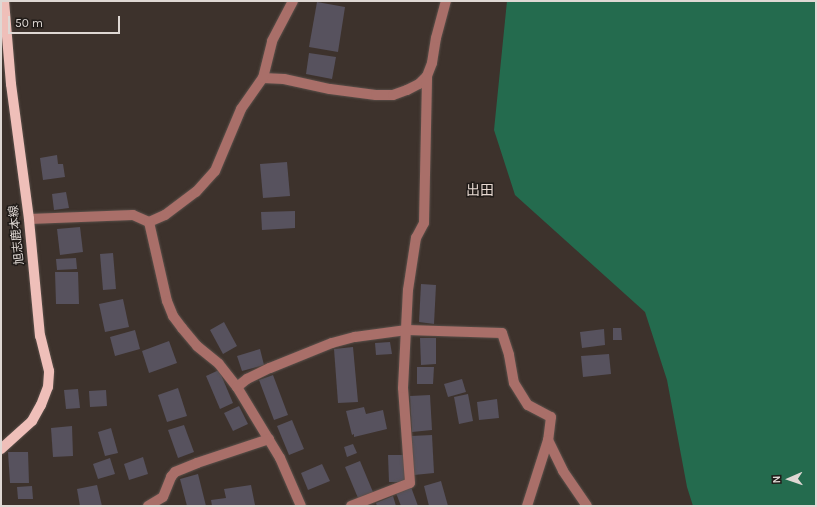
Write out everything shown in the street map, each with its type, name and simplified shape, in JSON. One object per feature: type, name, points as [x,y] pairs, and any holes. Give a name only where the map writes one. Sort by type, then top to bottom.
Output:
[{"type":"main road","name":"旭志鹿本線","points":[[1,449],[32,421],[41,405],[48,387],[49,371],[40,336],[29,219],[11,84],[4,1]]},
{"type":"street","points":[[29,219],[133,215],[149,222],[165,216],[196,192],[215,170],[241,109],[263,78],[272,41],[293,1]]},
{"type":"street","points":[[351,506],[410,483],[403,388],[408,290],[416,238],[424,223],[427,76],[432,63],[436,38],[446,1]]},
{"type":"street","points":[[263,78],[284,79],[330,89],[376,95],[393,94],[407,90],[419,84],[427,76]]},
{"type":"street","points":[[149,222],[167,301],[174,316],[197,346],[219,364],[237,387],[280,458],[301,506]]},
{"type":"street","points":[[237,387],[247,379],[270,368],[332,343],[355,338],[407,330],[502,333],[509,355],[514,384],[528,405],[551,417],[548,440],[527,506]]},
{"type":"street","points":[[148,506],[163,497],[171,476],[176,472],[269,439]]},
{"type":"street","points":[[548,440],[563,471],[587,506]]},
{"type":"green space","points":[[507,1],[816,1],[816,506],[693,506],[687,487],[667,380],[645,312],[515,195],[494,130]]},
{"type":"building","points":[[317,2],[345,7],[338,52],[309,47]]},
{"type":"building","points":[[309,53],[336,57],[332,79],[306,74]]},
{"type":"building","points":[[57,155],[58,164],[63,164],[65,177],[43,180],[40,158]]},
{"type":"building","points":[[287,162],[290,196],[263,198],[260,164]]},
{"type":"building","points":[[66,192],[69,208],[54,210],[52,194]]},
{"type":"building","points":[[295,211],[295,228],[262,230],[261,212]]},
{"type":"building","points":[[80,227],[83,252],[60,255],[57,229]]},
{"type":"building","points":[[113,253],[116,289],[103,290],[100,254]]},
{"type":"building","points":[[76,258],[77,269],[57,270],[56,259]]},
{"type":"building","points":[[55,272],[78,272],[79,304],[56,304]]},
{"type":"building","points":[[421,284],[436,285],[434,324],[419,322]]},
{"type":"building","points":[[123,299],[129,327],[105,332],[99,304]]},
{"type":"building","points":[[224,322],[237,346],[223,354],[210,330]]},
{"type":"building","points":[[613,328],[621,328],[622,340],[613,340]]},
{"type":"building","points":[[604,329],[605,345],[582,348],[580,332]]},
{"type":"building","points":[[135,330],[140,349],[115,356],[110,337]]},
{"type":"building","points":[[420,338],[436,338],[436,364],[421,365]]},
{"type":"building","points":[[169,341],[177,363],[149,373],[142,351]]},
{"type":"building","points":[[390,342],[392,354],[376,355],[375,343]]},
{"type":"building","points":[[353,347],[358,402],[338,403],[334,349]]},
{"type":"building","points":[[260,349],[264,365],[242,371],[237,356]]},
{"type":"building","points":[[609,354],[611,374],[583,377],[581,356]]},
{"type":"building","points":[[417,367],[434,367],[433,384],[417,384]]},
{"type":"building","points":[[219,370],[233,403],[220,409],[206,376]]},
{"type":"building","points":[[273,375],[288,415],[274,420],[259,380]]},
{"type":"building","points":[[462,379],[466,392],[448,397],[444,384]]},
{"type":"building","points":[[178,388],[187,416],[167,422],[158,395]]},
{"type":"building","points":[[78,389],[80,408],[66,409],[64,390]]},
{"type":"building","points":[[106,390],[107,406],[90,407],[89,391]]},
{"type":"building","points":[[468,394],[473,421],[459,424],[454,397]]},
{"type":"building","points":[[430,395],[432,430],[412,432],[410,396]]},
{"type":"building","points":[[497,399],[499,418],[479,420],[477,402]]},
{"type":"building","points":[[239,406],[248,424],[233,431],[224,413]]},
{"type":"building","points":[[364,407],[366,414],[383,410],[387,429],[354,437],[354,434],[352,435],[346,411]]},
{"type":"building","points":[[292,420],[304,449],[289,455],[277,426]]},
{"type":"building","points":[[184,425],[194,452],[178,458],[168,430]]},
{"type":"building","points":[[72,426],[73,456],[53,457],[51,428]]},
{"type":"building","points":[[111,428],[118,453],[105,456],[98,432]]},
{"type":"building","points":[[432,435],[434,473],[414,475],[411,436]]},
{"type":"building","points":[[353,444],[357,453],[347,457],[344,447]]},
{"type":"building","points":[[8,452],[28,452],[29,483],[10,483]]},
{"type":"building","points":[[388,455],[404,455],[404,482],[389,482]]},
{"type":"building","points":[[143,457],[148,474],[129,480],[124,464]]},
{"type":"building","points":[[110,458],[115,474],[98,479],[93,464]]},
{"type":"building","points":[[360,461],[373,492],[358,498],[345,467]]},
{"type":"building","points":[[322,464],[330,481],[308,490],[301,473]]},
{"type":"building","points":[[198,474],[206,506],[187,506],[180,479]]},
{"type":"building","points":[[441,481],[448,506],[429,506],[424,486]]},
{"type":"building","points":[[97,485],[102,506],[80,506],[77,489]]},
{"type":"building","points":[[251,485],[255,505],[212,506],[211,500],[226,498],[224,489]]},
{"type":"building","points":[[32,486],[33,499],[18,499],[17,487]]},
{"type":"building","points":[[411,487],[418,506],[401,506],[396,493]]},
{"type":"building","points":[[393,496],[396,506],[377,506],[376,503]]},
{"type":"district","name":"出田","points":[[480,191]]}]
